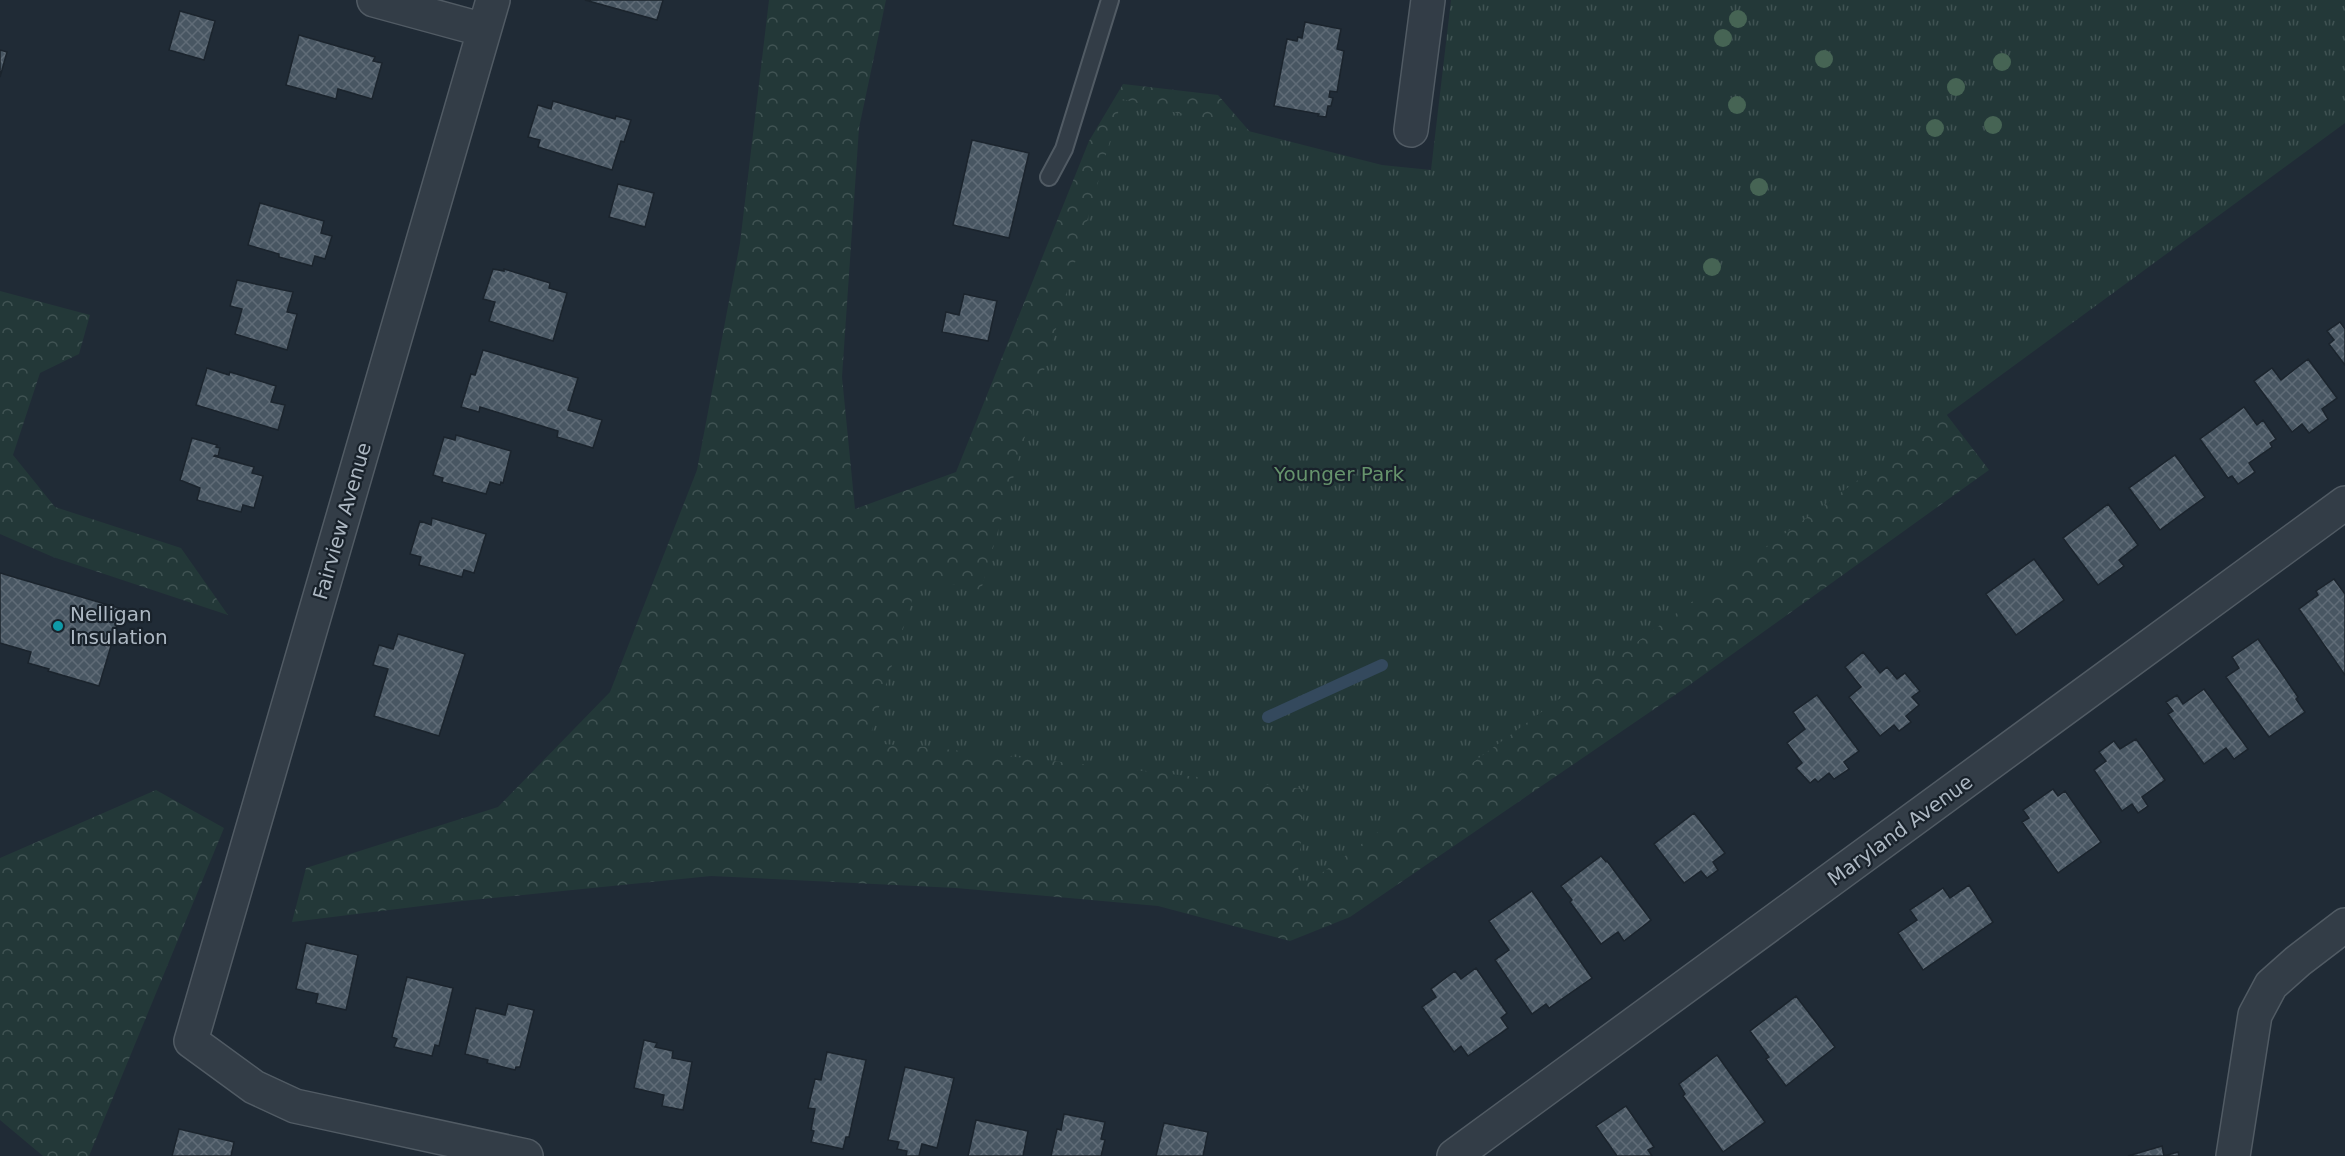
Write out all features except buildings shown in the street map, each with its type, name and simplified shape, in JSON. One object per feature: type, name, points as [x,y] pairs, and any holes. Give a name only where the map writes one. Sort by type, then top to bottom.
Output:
[{"type":"street","points":[[374,0],[488,15]]},
{"type":"street","points":[[1411,130],[1428,0]]},
{"type":"street","name":"Fairview Avenue","points":[[488,15],[191,1041],[254,1087],[295,1106],[526,1156]]},
{"type":"street","name":"Maryland Avenue","points":[[1454,1156],[2345,503]]},
{"type":"street","points":[[2233,1156],[2255,1015],[2271,986],[2298,961],[2345,926]]},
{"type":"lane","points":[[1049,177],[1064,149],[1110,0]]},
{"type":"green space","points":[[769,0],[886,0],[859,128],[842,377],[855,509],[956,472],[1089,141],[1123,84],[1218,95],[1291,179],[1927,389],[1989,470],[1688,686],[1350,917],[1290,941],[1158,906],[956,888],[711,876],[462,901],[292,922],[306,868],[498,807],[610,692],[697,470],[740,243]]},
{"type":"green space","name":"Younger Park","points":[[1451,0],[2345,0],[2345,123],[1296,892],[1306,789],[926,747],[868,743],[919,577],[981,590],[1122,99],[1382,165],[1431,170]]},
{"type":"green space","points":[[0,291],[90,315],[79,354],[40,373],[13,455],[55,507],[181,548],[228,615],[53,557],[0,534]]},
{"type":"green space","points":[[156,790],[224,828],[89,1156],[43,1156],[0,1120],[0,858]]},
{"type":"waterway","points":[[1268,717],[1382,665]]},
{"type":"place","name":"Nelligan Insulation","points":[[58,626]]}]
